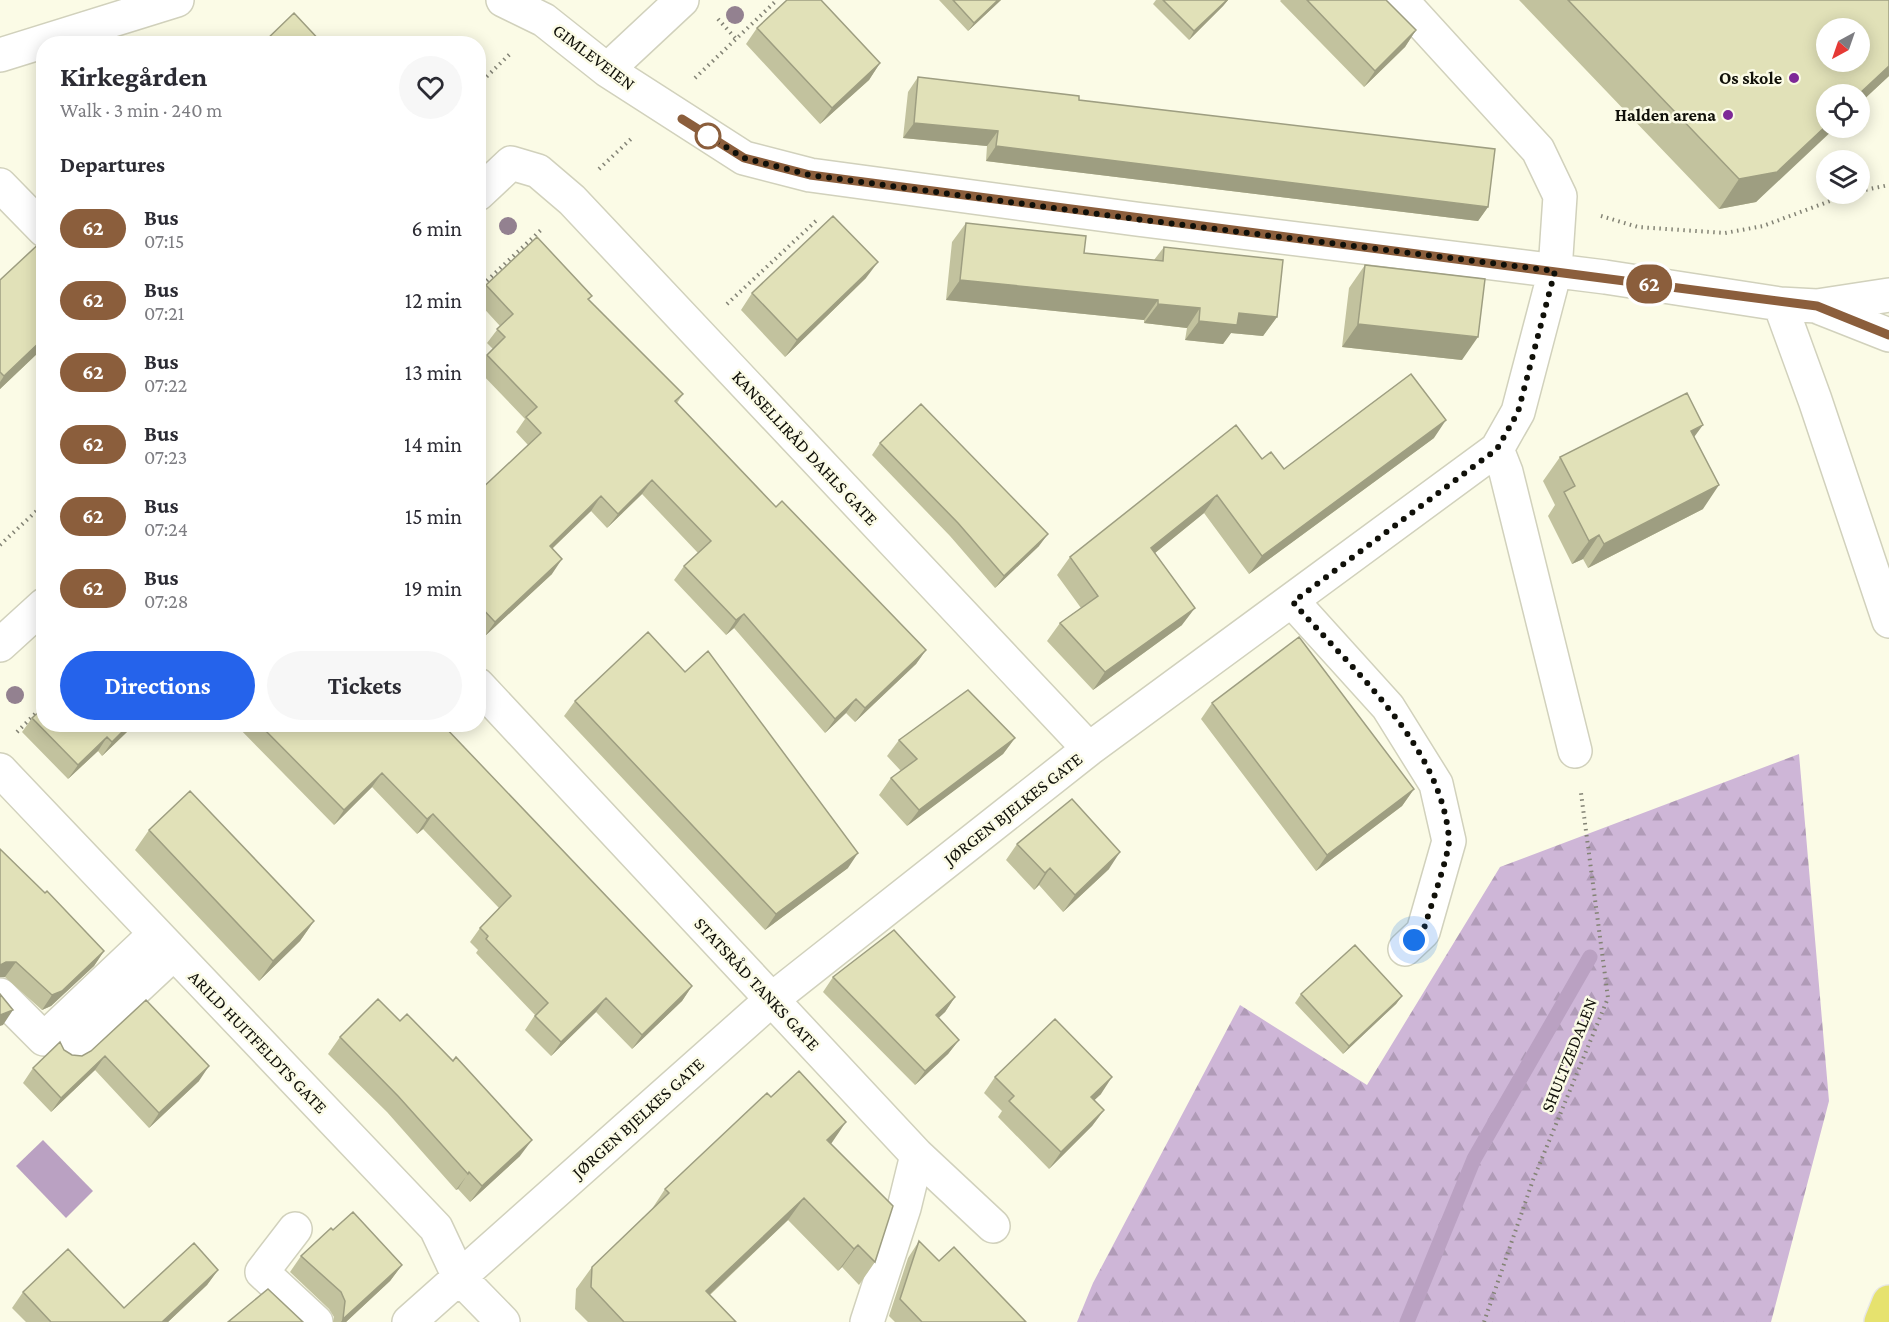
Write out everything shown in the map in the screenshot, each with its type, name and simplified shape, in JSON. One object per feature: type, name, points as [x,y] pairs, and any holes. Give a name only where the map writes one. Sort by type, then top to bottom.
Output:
[{"type":"main road","points":[[1881,1322],[1889,1302]]},
{"type":"street","points":[[61,36],[177,0]]},
{"type":"street","name":"GIMLEVEIEN","points":[[502,0],[544,20],[608,70],[744,158],[810,175],[1136,219],[1555,271],[1780,304],[1817,306]]},
{"type":"street","points":[[608,70],[682,0]]},
{"type":"street","points":[[1401,0],[1538,150],[1560,196]]},
{"type":"street","points":[[0,55],[36,44]]},
{"type":"street","name":"KANSELLIRÅD DAHLS GATE","points":[[486,187],[512,163],[538,171],[572,200],[1089,749]]},
{"type":"street","points":[[0,185],[36,222]]},
{"type":"street","name":"JØRGEN BJELKES GATE","points":[[409,1322],[771,1000],[1089,749],[1293,602],[1497,449],[1518,412],[1555,271],[1560,196]]},
{"type":"street","points":[[1817,306],[1889,295]]},
{"type":"street","points":[[1780,304],[1815,400],[1889,621]]},
{"type":"street","points":[[1817,306],[1889,335]]},
{"type":"street","points":[[1497,449],[1506,471],[1575,751]]},
{"type":"street","points":[[1293,602],[1388,707],[1436,784],[1449,841],[1423,932],[1404,949]]},
{"type":"street","points":[[0,645],[36,612]]},
{"type":"street","name":"STATSRÅD TANKS GATE","points":[[486,695],[917,1155],[993,1226]]},
{"type":"street","name":"ARILD HUITFELDTS GATE","points":[[0,770],[436,1228],[459,1276],[503,1322]]},
{"type":"street","points":[[0,995],[44,1039],[165,944]]},
{"type":"street","points":[[68,1052],[165,944]]},
{"type":"street","points":[[867,1322],[904,1208],[917,1155]]},
{"type":"street","points":[[295,1229],[262,1272],[316,1322]]},
{"type":"path","points":[[1870,189],[1889,185]]},
{"type":"path","points":[[1560,196],[1598,215],[1638,227],[1725,233],[1763,226],[1822,204]]},
{"type":"path","points":[[486,281],[572,200]]},
{"type":"path","points":[[697,333],[821,216]]},
{"type":"path","points":[[0,545],[36,511]]},
{"type":"path","points":[[11,738],[36,713]]},
{"type":"path","name":"SHULTZEDALEN","points":[[1484,1322],[1533,1180],[1608,998],[1575,751]]},
{"type":"green space","points":[[1799,754],[1829,1101],[1771,1322],[1077,1322],[1093,1283],[1240,1005],[1367,1085],[1500,867]]},
{"type":"shaded area","points":[[43,1140],[93,1191],[66,1218],[16,1166]]},
{"type":"building","points":[[787,0],[821,0],[880,63],[832,108],[757,28]]},
{"type":"building","points":[[953,0],[998,0],[974,23]]},
{"type":"building","points":[[1163,0],[1227,0],[1194,31]]},
{"type":"building","points":[[1307,0],[1386,0],[1416,30],[1375,71]]},
{"type":"building","name":"Os skole","points":[[1568,0],[1889,0],[1889,66],[1870,84],[1816,84],[1816,135],[1777,172],[1739,179]]},
{"type":"building","points":[[294,13],[316,36],[270,36]]},
{"type":"building","points":[[918,77],[1079,96],[1079,100],[1495,149],[1488,207],[996,146],[998,131],[914,123]]},
{"type":"building","points":[[833,216],[878,262],[797,340],[752,293]]},
{"type":"building","points":[[966,223],[1086,236],[1084,253],[1163,261],[1164,247],[1283,260],[1277,317],[1239,313],[1237,325],[1199,321],[1200,308],[1158,304],[1158,300],[960,280]]},
{"type":"building","points":[[537,237],[592,296],[588,299],[683,394],[675,401],[776,507],[782,501],[926,650],[865,708],[856,699],[835,719],[744,614],[736,620],[684,566],[711,541],[652,480],[618,514],[601,496],[550,546],[562,559],[495,622],[486,612],[486,485],[541,433],[526,417],[537,407],[487,355],[505,337],[497,329],[513,314],[486,285]]},
{"type":"building","points":[[36,246],[36,346],[4,376],[0,372],[0,280]]},
{"type":"building","points":[[1365,265],[1485,279],[1478,337],[1358,324]]},
{"type":"building","points":[[1411,374],[1446,420],[1262,556],[1217,495],[1151,548],[1195,608],[1105,672],[1060,623],[1098,596],[1070,557],[1236,425],[1262,459],[1271,452],[1284,469]]},
{"type":"building","points":[[1687,393],[1703,425],[1691,431],[1719,485],[1604,544],[1599,535],[1589,541],[1564,492],[1575,486],[1560,457]]},
{"type":"building","points":[[921,404],[1048,534],[1004,576],[958,523],[880,443]]},
{"type":"building","points":[[648,632],[685,672],[708,651],[858,853],[776,914],[575,701]]},
{"type":"building","points":[[1299,637],[1414,789],[1327,855],[1212,703]]},
{"type":"building","points":[[968,690],[1015,738],[919,810],[891,778],[917,759],[899,740]]},
{"type":"building","points":[[46,732],[122,732],[112,742],[107,737],[78,765]]},
{"type":"building","points":[[267,732],[450,732],[692,986],[642,1035],[606,998],[561,1042],[535,1016],[548,1003],[486,939],[488,936],[480,928],[511,896],[433,814],[427,819],[382,773],[344,810]]},
{"type":"building","points":[[190,791],[314,921],[273,961],[149,830]]},
{"type":"building","points":[[1072,799],[1120,852],[1075,895],[1050,868],[1045,873],[1017,844]]},
{"type":"building","points":[[0,849],[45,893],[47,891],[104,951],[62,991],[52,995],[16,962],[6,962],[0,965]]},
{"type":"building","points":[[894,930],[955,997],[936,1015],[959,1040],[925,1071],[833,977]]},
{"type":"building","points":[[1355,945],[1402,996],[1349,1046],[1301,994]]},
{"type":"building","points":[[0,994],[13,1010],[0,1015]]},
{"type":"building","points":[[378,999],[400,1021],[407,1014],[453,1061],[456,1057],[532,1140],[482,1186],[469,1172],[468,1174],[398,1096],[340,1037]]},
{"type":"building","points":[[146,1000],[209,1066],[159,1113],[105,1056],[61,1098],[33,1068],[60,1042],[64,1050],[72,1055],[82,1056],[91,1051]]},
{"type":"building","points":[[1055,1019],[1112,1077],[1091,1097],[1104,1110],[1061,1152],[1009,1101],[1014,1096],[995,1077]]},
{"type":"building","points":[[799,1071],[846,1122],[827,1140],[893,1206],[875,1262],[858,1245],[854,1249],[804,1198],[706,1291],[736,1322],[624,1322],[591,1287],[592,1267],[669,1193],[665,1189],[767,1093],[771,1097]]},
{"type":"building","points":[[353,1212],[402,1265],[343,1319],[345,1301],[341,1292],[301,1256],[331,1228],[333,1230]]},
{"type":"building","points":[[919,1241],[939,1261],[954,1247],[1026,1322],[922,1322],[900,1299]]},
{"type":"building","points":[[194,1243],[218,1270],[162,1322],[51,1322],[23,1292],[68,1249],[124,1308]]},
{"type":"building","points":[[268,1289],[303,1322],[228,1322]]},
{"type":"waterway","points":[[1407,1322],[1474,1159],[1590,957]]},
{"type":"bus line","name":"62","points":[[682,119],[744,158],[810,175],[1136,219],[1605,277],[1780,304],[1817,306],[1889,335]]},
{"type":"place","name":"Os skole","points":[[1794,78]]},
{"type":"place","name":"Halden arena","points":[[1728,115]]},
{"type":"route","points":[[708,136],[744,158],[810,175],[1136,219],[1555,271],[1518,412],[1497,449],[1293,602],[1388,707],[1436,784],[1449,841],[1423,932],[1414,940]]}]
